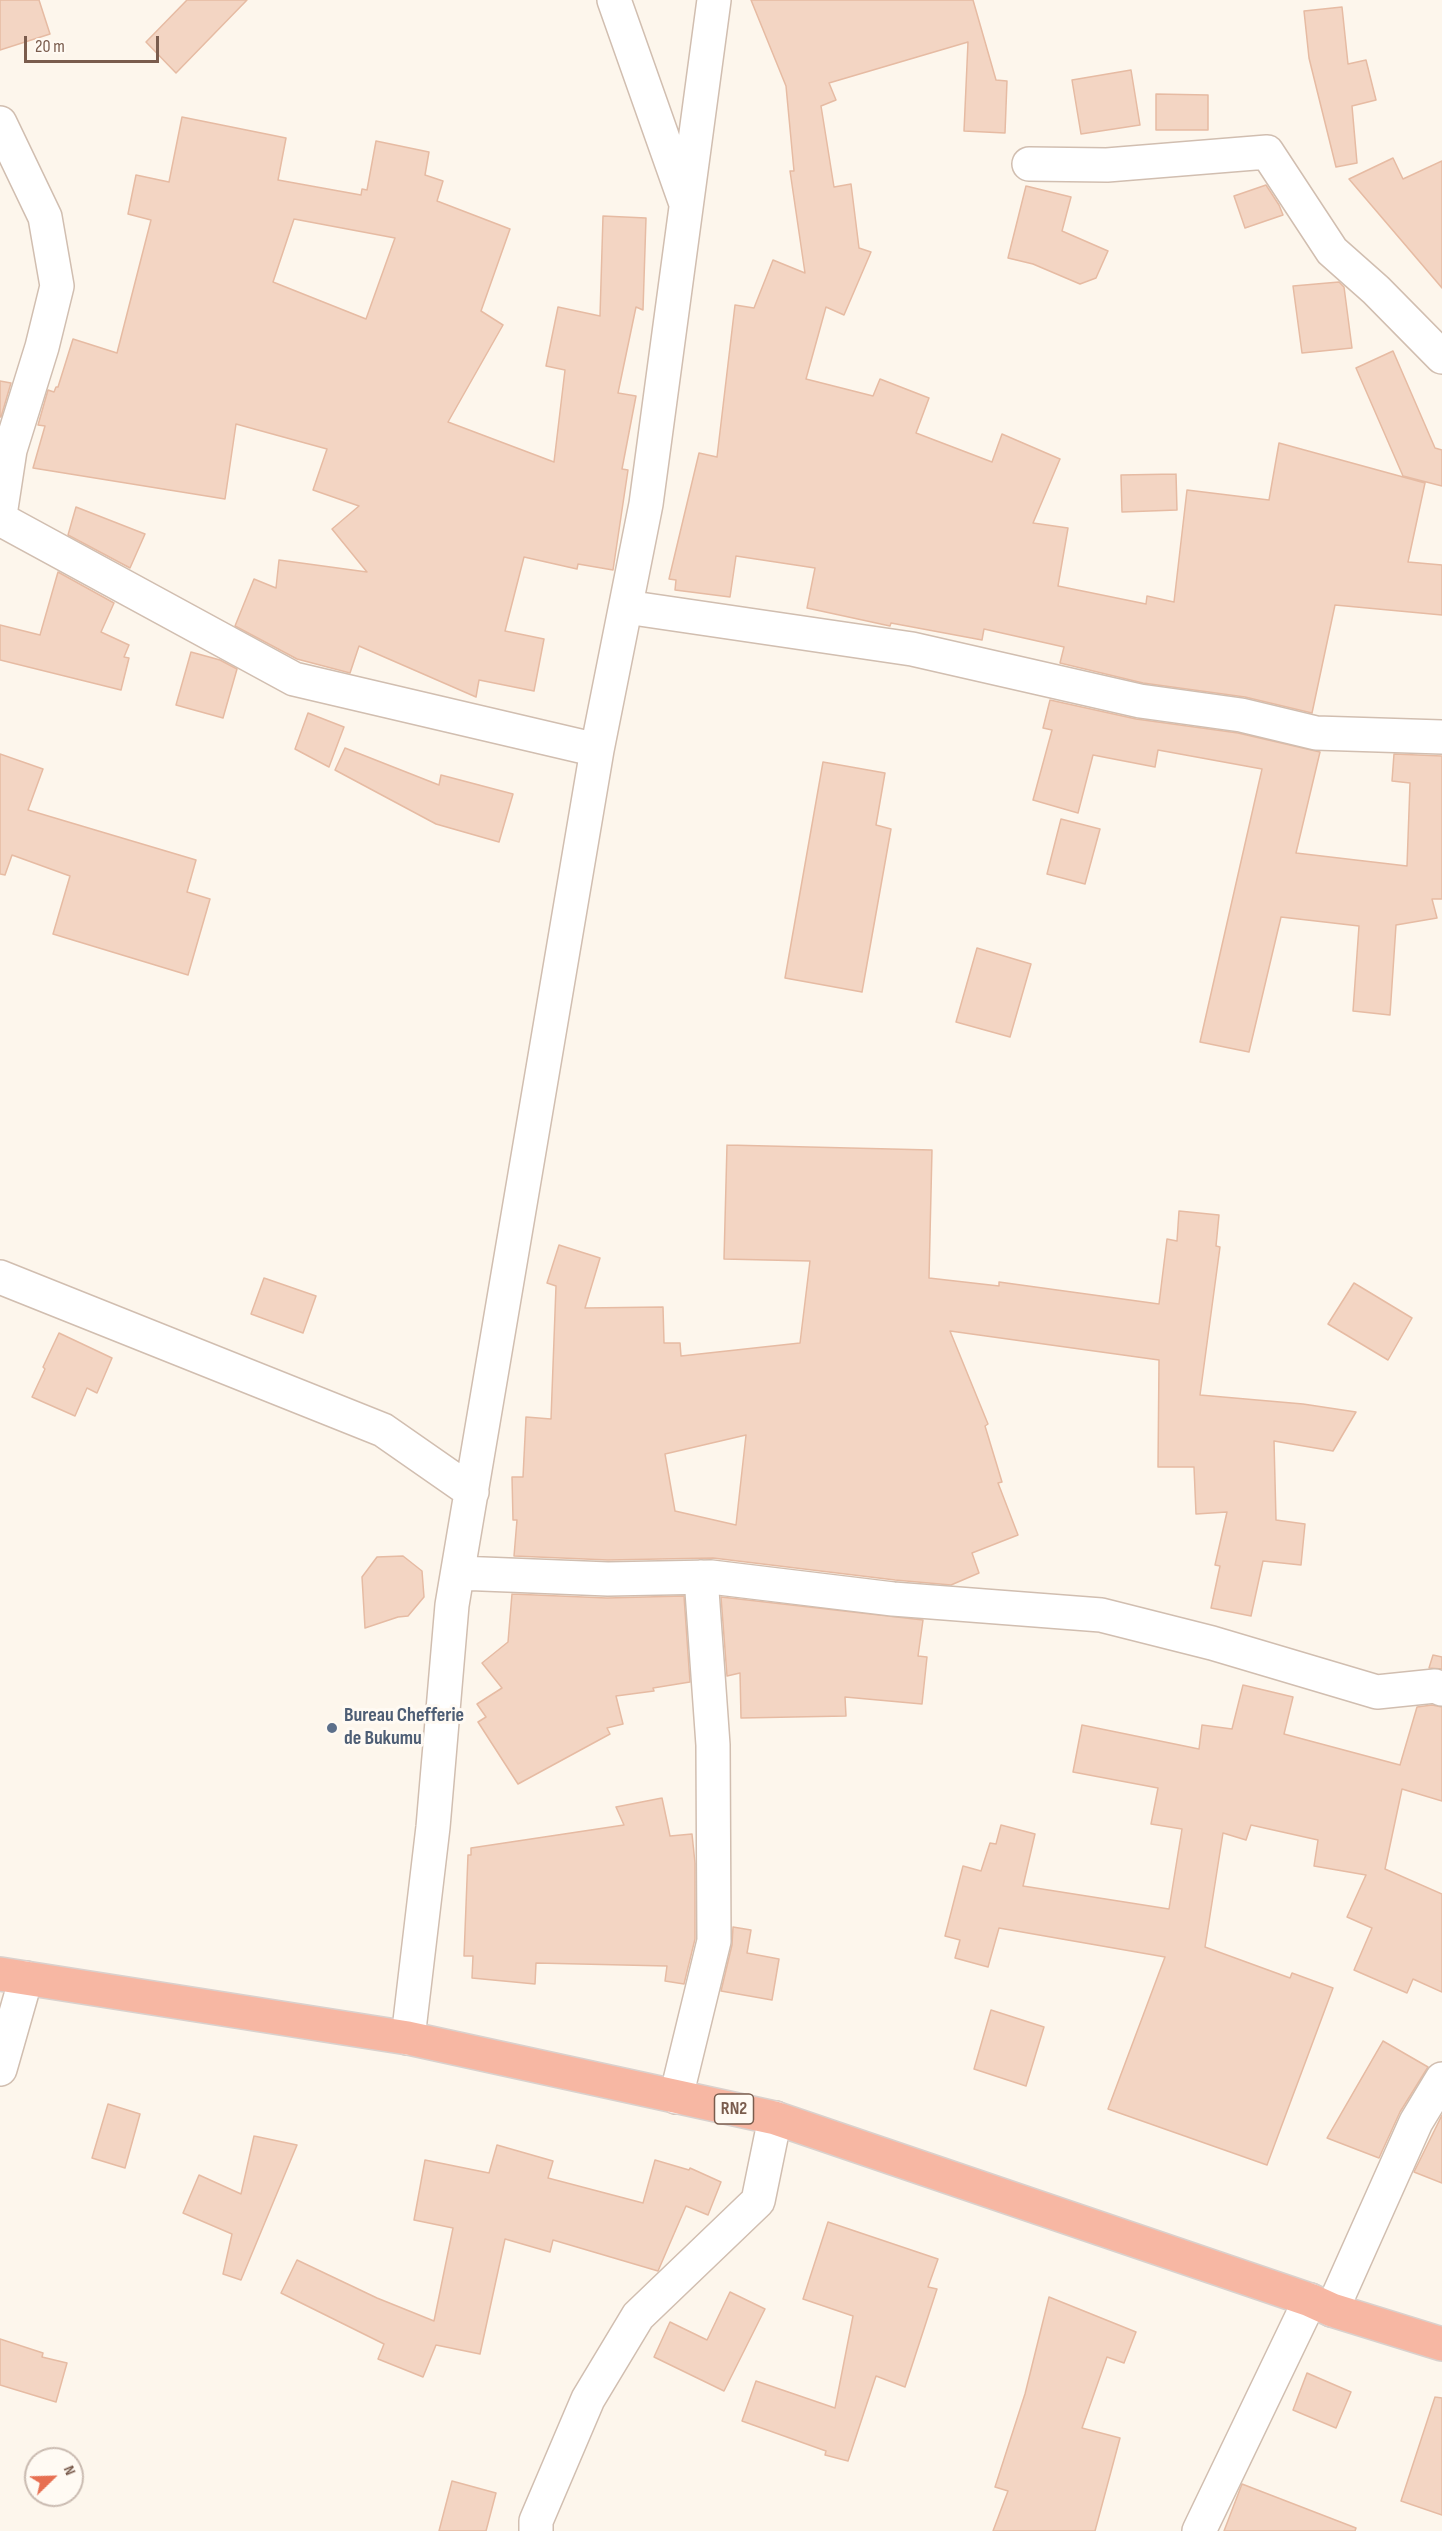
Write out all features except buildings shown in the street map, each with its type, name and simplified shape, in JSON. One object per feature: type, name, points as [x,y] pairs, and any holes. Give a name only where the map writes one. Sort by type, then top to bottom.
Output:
[{"type":"highway","name":"RN2","points":[[13,1976],[408,2038],[775,2118],[1321,2305],[1442,2344]]},
{"type":"street","points":[[614,0],[687,205]]},
{"type":"street","points":[[408,2038],[433,1827],[452,1605],[597,750],[646,504],[714,0]]},
{"type":"street","points":[[0,123],[45,217],[57,286],[42,347],[10,450],[0,517],[294,679],[597,750]]},
{"type":"street","points":[[1029,164],[1107,165],[1267,152],[1332,251],[1376,290],[1442,357]]},
{"type":"street","points":[[626,607],[912,649],[1140,701],[1241,715],[1316,733],[1442,737]]},
{"type":"street","points":[[0,1277],[383,1430],[472,1492]]},
{"type":"street","points":[[458,1574],[608,1579],[711,1577],[893,1599],[1101,1614],[1212,1643],[1377,1692],[1434,1686],[1442,1689]]},
{"type":"street","points":[[676,2097],[714,1941],[713,1746],[701,1577]]},
{"type":"street","points":[[0,2069],[13,1976]]},
{"type":"street","points":[[1199,2531],[1321,2305],[1416,2122],[1442,2079]]},
{"type":"street","points":[[536,2531],[536,2521],[588,2399],[638,2316],[758,2201],[775,2118]]},
{"type":"place","name":"Bureau Chefferie de Bukumu","points":[[332,1728]]}]
